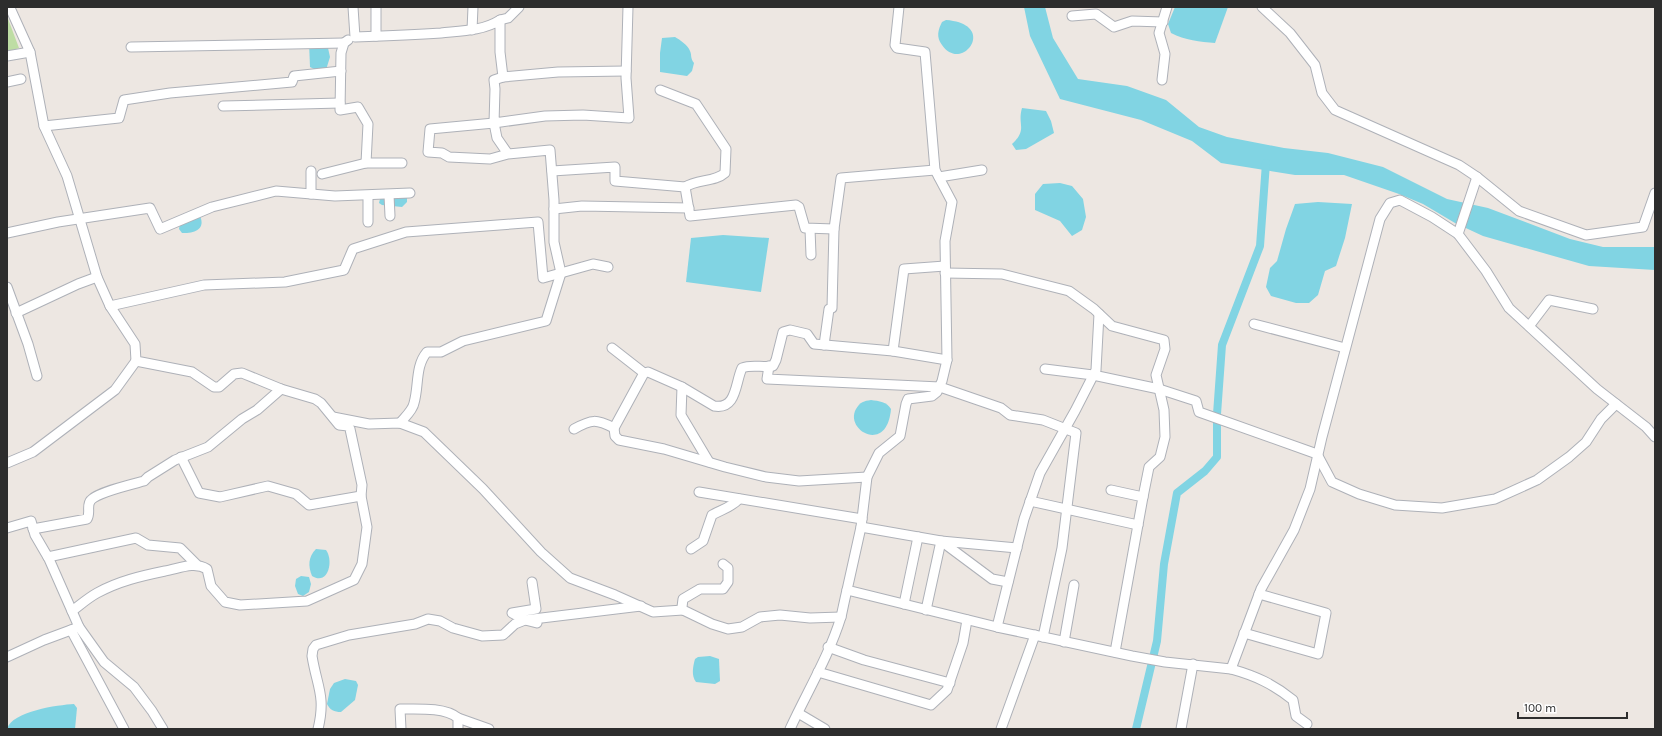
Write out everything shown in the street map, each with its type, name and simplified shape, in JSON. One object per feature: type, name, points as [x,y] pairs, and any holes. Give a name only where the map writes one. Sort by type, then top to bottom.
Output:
[{"type":"street","points":[[353,7],[355,36]]},
{"type":"street","points":[[376,7],[376,36]]},
{"type":"street","points":[[472,30],[473,7]]},
{"type":"street","points":[[132,47],[344,43],[355,36],[404,36],[472,30],[494,24],[500,20],[508,18],[519,7]]},
{"type":"street","points":[[400,423],[414,404],[418,374],[423,357],[427,352],[441,352],[463,341],[546,321],[561,273],[554,242],[554,209],[550,150],[508,154],[490,158],[449,157],[442,153],[428,152],[430,129],[494,123],[545,116],[629,118],[626,71],[628,7]]},
{"type":"street","points":[[790,729],[818,672],[840,617],[861,523],[868,477],[879,453],[900,436],[908,398],[932,396],[937,392],[942,381],[947,360],[945,241],[952,202],[937,174],[925,52],[896,47],[899,7]]},
{"type":"street","points":[[1162,80],[1165,54],[1160,33],[1167,7]]},
{"type":"street","points":[[1262,7],[1290,33],[1315,65],[1322,93],[1335,110],[1459,165],[1477,177],[1519,211],[1586,235],[1643,227],[1655,193]]},
{"type":"street","points":[[7,463],[33,452],[115,390],[136,361],[135,344],[110,306],[97,277],[67,176],[44,126],[30,52],[10,9]]},
{"type":"street","points":[[1072,16],[1096,14],[1114,26],[1132,21],[1163,22]]},
{"type":"street","points":[[500,20],[500,52],[503,77]]},
{"type":"street","points":[[344,43],[341,53],[340,110],[358,106],[368,124],[366,163]]},
{"type":"street","points":[[7,56],[30,52]]},
{"type":"street","points":[[44,126],[119,118],[124,100],[170,93],[292,82],[294,76],[341,71]]},
{"type":"street","points":[[508,154],[497,138],[494,123],[496,89],[494,80],[503,77],[558,72],[626,71]]},
{"type":"street","points":[[7,82],[21,79]]},
{"type":"street","points":[[552,171],[615,167],[615,181],[685,186],[692,182],[721,177],[725,173],[726,149],[696,104],[660,90]]},
{"type":"street","points":[[223,106],[340,103]]},
{"type":"street","points":[[322,174],[366,163],[402,163]]},
{"type":"street","points":[[824,345],[829,309],[832,308],[834,229],[841,178],[937,174],[982,170]]},
{"type":"street","points":[[311,171],[311,194]]},
{"type":"street","points":[[1459,230],[1477,177]]},
{"type":"street","points":[[685,186],[690,216],[796,205],[799,207],[804,227],[810,229],[834,229]]},
{"type":"street","points":[[7,233],[80,219],[150,208],[160,229],[212,207],[276,191],[335,196],[368,196],[410,193]]},
{"type":"street","points":[[389,195],[390,216]]},
{"type":"street","points":[[368,196],[368,222]]},
{"type":"street","points":[[1231,669],[1259,594],[1294,530],[1310,489],[1317,454],[1380,219],[1390,203],[1400,200],[1459,230],[1509,308],[1530,325],[1597,389],[1646,427],[1655,436]]},
{"type":"street","points":[[554,209],[582,206],[689,208]]},
{"type":"street","points":[[110,306],[204,285],[285,282],[344,270],[353,249],[406,232],[479,226],[538,222],[543,278],[593,264],[608,267]]},
{"type":"street","points":[[810,229],[811,255]]},
{"type":"street","points":[[893,351],[904,269],[1002,274],[1069,291],[1112,326],[1164,340],[1165,349],[1156,375],[1164,410],[1165,437],[1160,457],[1149,467],[1142,498],[1115,652]]},
{"type":"street","points":[[16,313],[97,277]]},
{"type":"street","points":[[7,287],[28,344],[37,376]]},
{"type":"street","points":[[1530,325],[1549,300],[1593,309]]},
{"type":"street","points":[[997,627],[1030,501],[1040,473],[1096,370],[1099,314]]},
{"type":"street","points":[[1254,324],[1345,348]]},
{"type":"street","points":[[612,348],[644,373],[648,372],[682,387],[714,406],[725,406],[731,402],[742,368],[757,365],[773,366],[783,332],[790,330],[801,331],[807,334],[812,344],[893,351],[947,360]]},
{"type":"street","points":[[48,557],[136,538],[148,545],[180,548],[197,565],[207,569],[211,586],[227,604],[240,605],[307,601],[354,580],[362,564],[367,527],[362,496],[362,485],[350,429],[348,426],[339,425],[335,422],[333,417],[315,399],[281,389],[242,373],[234,374],[219,387],[214,387],[192,372],[136,361]]},
{"type":"street","points":[[769,366],[767,379],[940,387],[1000,408],[1010,415],[1043,420],[1076,433],[1062,548],[1039,636],[1001,729]]},
{"type":"street","points":[[1045,369],[1093,375],[1159,388],[1196,401],[1199,412],[1317,454],[1332,482],[1359,494],[1395,505],[1442,508],[1495,499],[1537,480],[1586,442],[1601,419],[1616,404]]},
{"type":"street","points":[[644,373],[614,428],[615,436],[619,440],[664,449],[766,477],[799,481],[868,477]]},
{"type":"street","points":[[682,387],[681,415],[709,462]]},
{"type":"street","points":[[34,529],[87,519],[89,516],[89,504],[91,500],[111,490],[144,481],[159,469],[181,458],[208,448],[242,419],[257,410],[281,389]]},
{"type":"street","points":[[333,417],[369,424],[400,423],[424,432],[483,489],[541,552],[570,578],[653,612],[683,610],[712,624],[728,629],[742,627],[760,617],[780,615],[810,618],[840,617]]},
{"type":"street","points":[[574,429],[587,422],[599,421],[614,428]]},
{"type":"street","points":[[181,458],[199,493],[220,497],[268,486],[296,494],[309,506],[362,496]]},
{"type":"street","points":[[1111,490],[1142,498]]},
{"type":"street","points":[[699,492],[861,523],[918,537],[1017,548]]},
{"type":"street","points":[[691,549],[703,541],[712,515],[733,505],[739,499]]},
{"type":"street","points":[[1030,501],[1138,525]]},
{"type":"street","points":[[7,528],[31,522],[72,611],[75,628],[124,729]]},
{"type":"street","points":[[904,604],[918,537]]},
{"type":"street","points":[[941,540],[992,579],[1008,582]]},
{"type":"street","points":[[926,610],[941,540]]},
{"type":"street","points":[[683,610],[683,599],[700,589],[722,589],[728,582],[728,568],[723,564]]},
{"type":"street","points":[[72,611],[96,593],[121,582],[181,567],[197,565]]},
{"type":"street","points":[[532,582],[536,609],[512,613],[525,620],[537,622]]},
{"type":"street","points":[[1064,642],[1074,585]]},
{"type":"street","points":[[847,590],[997,627],[1132,656],[1166,662],[1231,669],[1255,676],[1276,687],[1293,700],[1296,716],[1307,724]]},
{"type":"street","points":[[1244,633],[1318,654],[1326,613],[1259,594]]},
{"type":"street","points":[[318,729],[322,712],[321,699],[312,656],[313,649],[316,645],[349,635],[415,624],[428,619],[440,621],[453,628],[482,636],[503,635],[515,624],[525,620],[641,606]]},
{"type":"street","points":[[818,672],[931,705],[947,690],[950,683],[963,643],[967,620]]},
{"type":"street","points":[[7,657],[75,628]]},
{"type":"street","points":[[75,628],[104,662],[134,687],[163,729]]},
{"type":"street","points":[[828,647],[864,660],[950,683]]},
{"type":"street","points":[[1181,729],[1193,664]]},
{"type":"street","points":[[402,729],[400,709],[423,709],[452,713],[458,718],[489,729]]},
{"type":"street","points":[[798,713],[825,729]]},
{"type":"street","points":[[458,718],[458,729]]},
{"type":"green space","points":[[7,16],[19,48],[7,52]]},
{"type":"water","points":[[1024,7],[1045,7],[1053,38],[1078,79],[1127,86],[1166,100],[1199,127],[1227,137],[1284,148],[1328,153],[1383,167],[1447,199],[1488,208],[1570,239],[1603,247],[1655,247],[1655,270],[1589,266],[1483,236],[1455,223],[1423,204],[1344,175],[1295,175],[1221,163],[1192,141],[1141,120],[1060,99],[1030,36]]},
{"type":"water","points":[[1175,7],[1228,7],[1215,43],[1193,40],[1171,33],[1168,24]]},
{"type":"water","points":[[946,20],[962,23],[971,30],[973,37],[971,45],[966,51],[959,54],[950,52],[942,45],[938,36],[942,22]]},
{"type":"water","points":[[675,37],[684,43],[691,52],[694,63],[692,71],[687,76],[660,72],[662,38]]},
{"type":"water","points":[[326,39],[330,57],[325,73],[310,67],[309,42]]},
{"type":"water","points":[[1022,108],[1046,111],[1051,121],[1054,133],[1026,149],[1016,150],[1012,144],[1020,134]]},
{"type":"water","points":[[1060,183],[1072,186],[1083,199],[1086,217],[1082,230],[1072,236],[1060,221],[1035,210],[1035,194],[1043,184]]},
{"type":"water","points":[[397,194],[407,195],[407,202],[402,207],[382,205],[379,203],[380,199],[396,199]]},
{"type":"water","points":[[1318,202],[1352,204],[1345,238],[1336,266],[1325,271],[1318,295],[1309,303],[1296,303],[1271,296],[1266,287],[1270,268],[1277,261],[1295,204]]},
{"type":"water","points":[[200,216],[201,224],[198,230],[191,233],[182,233],[179,229],[180,224]]},
{"type":"water","points":[[723,235],[769,238],[761,292],[686,282],[691,238]]},
{"type":"water","points":[[871,400],[885,403],[891,409],[888,423],[882,431],[875,435],[868,434],[861,430],[856,424],[854,417],[856,409],[861,403]]},
{"type":"water","points":[[316,549],[326,550],[328,555],[328,571],[322,578],[312,576],[310,569],[310,558]]},
{"type":"water","points":[[301,576],[309,577],[311,584],[309,592],[303,596],[298,594],[295,586],[296,579]]},
{"type":"water","points":[[710,656],[719,659],[720,681],[715,684],[696,682],[693,674],[695,659],[698,657]]},
{"type":"water","points":[[345,679],[356,681],[358,685],[355,700],[341,712],[334,711],[329,708],[327,704],[330,689],[334,683]]},
{"type":"water","points":[[74,704],[77,708],[75,729],[7,729],[11,723],[26,713]]},
{"type":"waterway","points":[[1136,729],[1157,641],[1164,564],[1177,493],[1205,471],[1217,457],[1217,414],[1222,345],[1260,246],[1266,163]]}]
